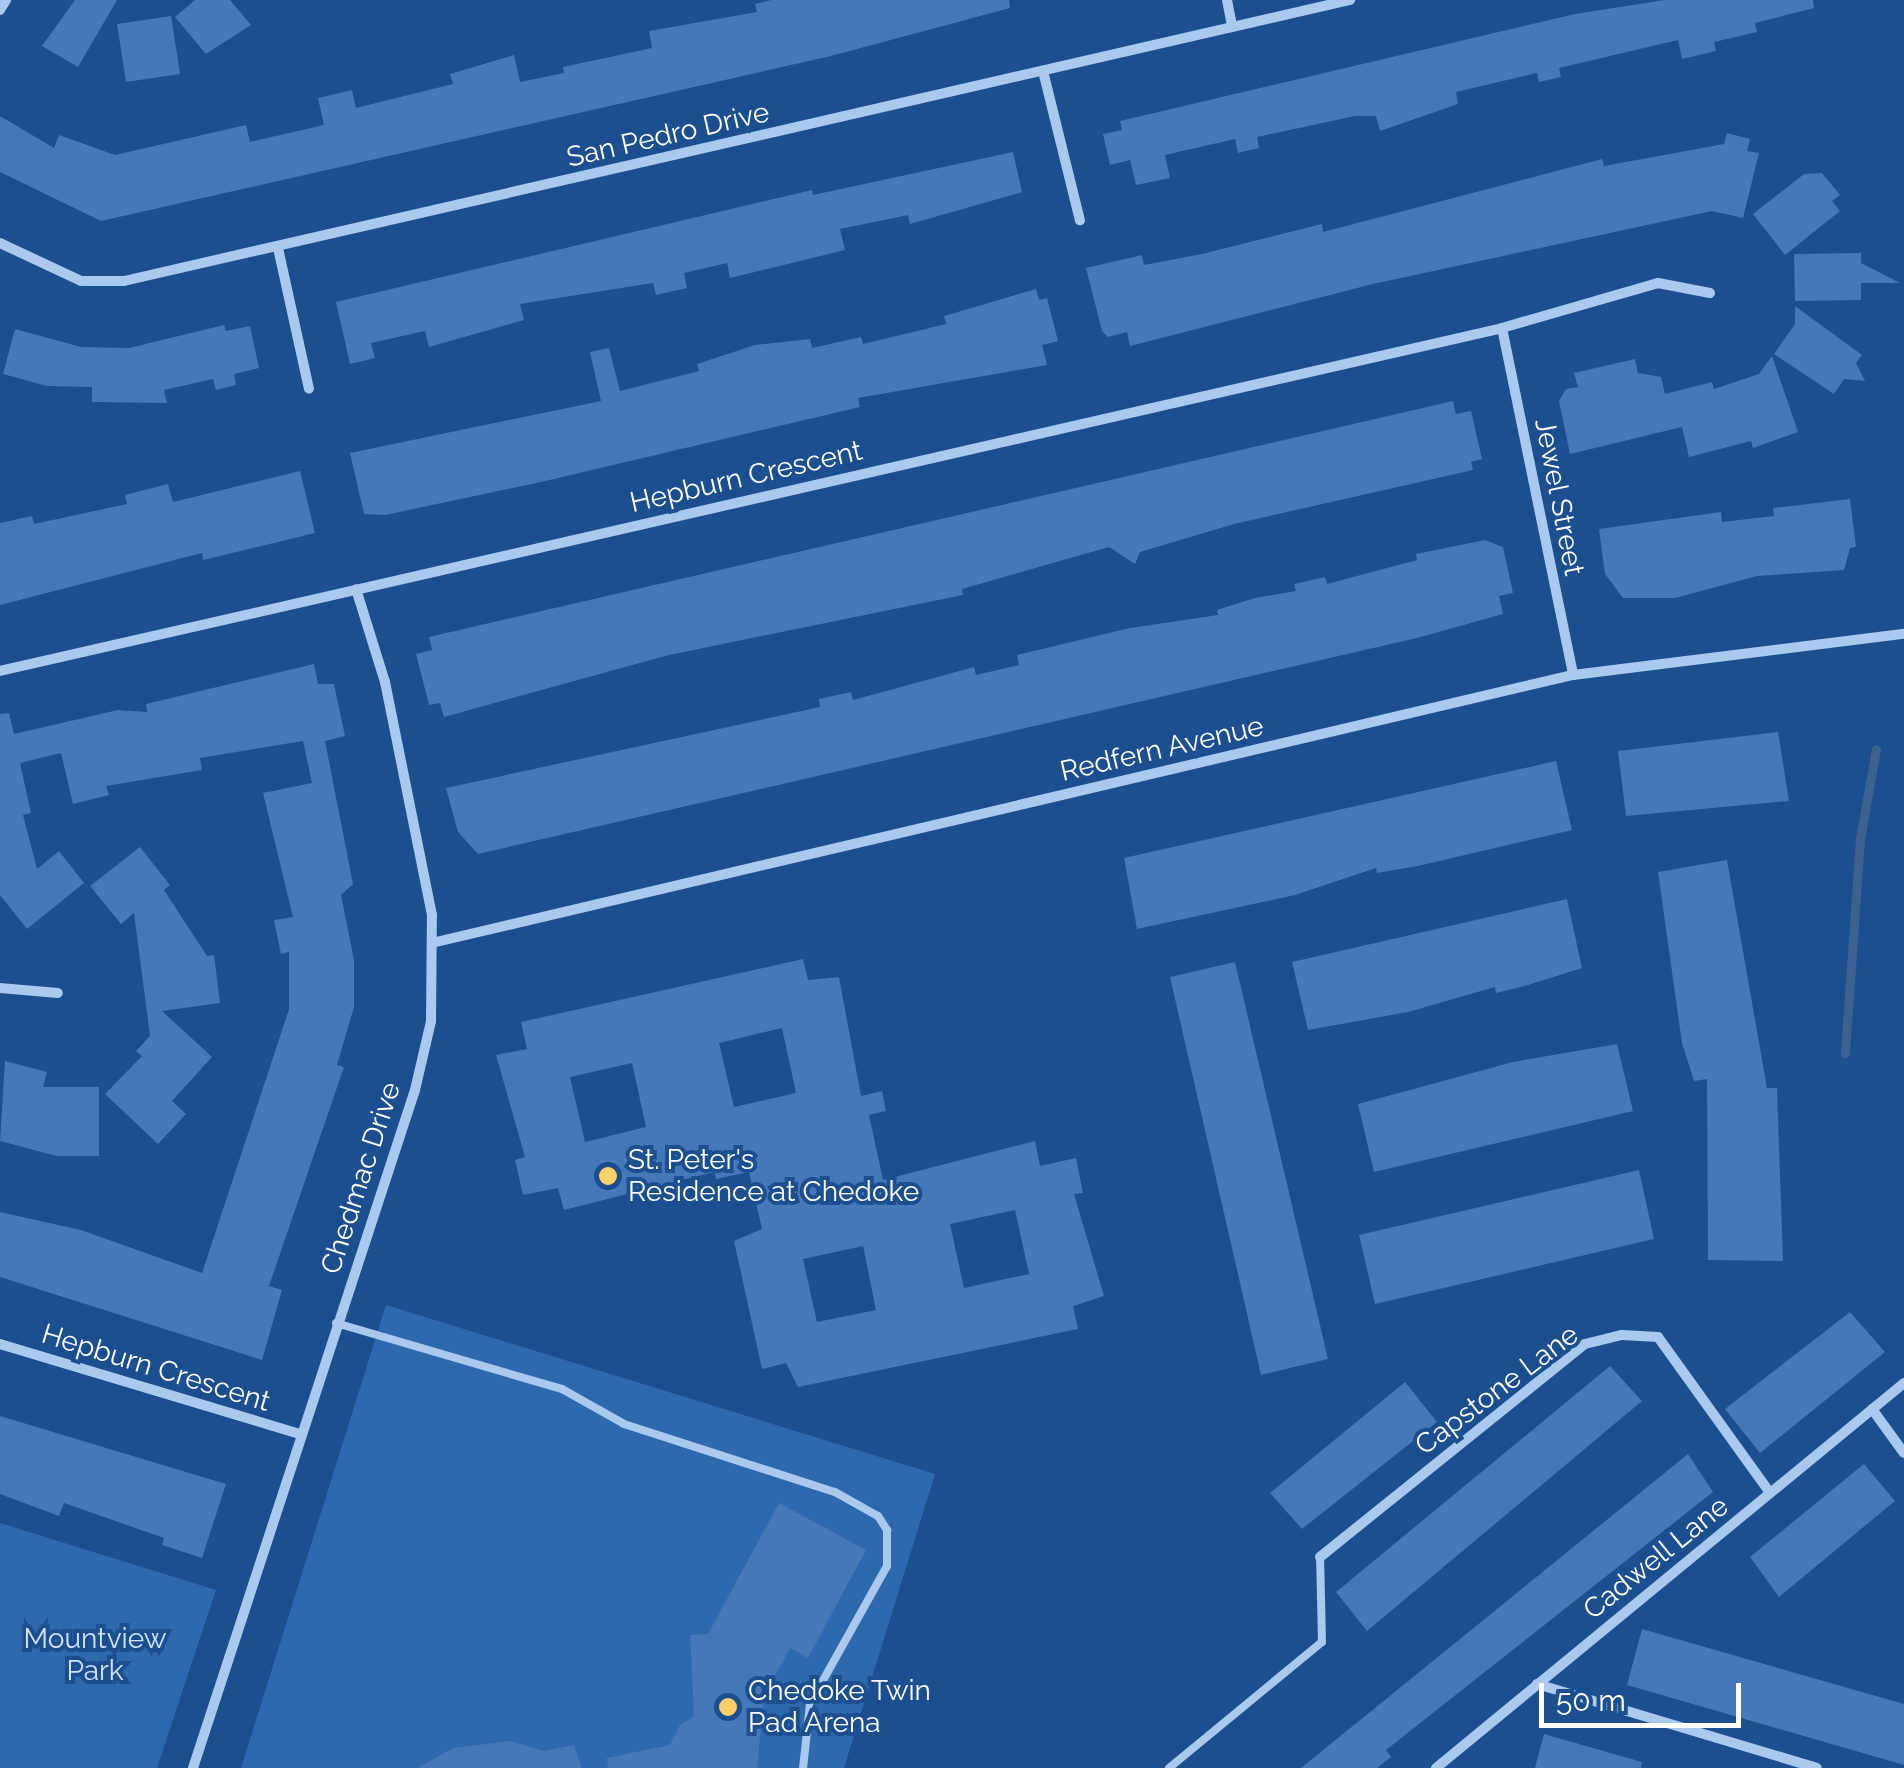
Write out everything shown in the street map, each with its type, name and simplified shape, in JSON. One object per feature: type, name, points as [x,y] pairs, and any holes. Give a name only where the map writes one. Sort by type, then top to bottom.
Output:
[{"type":"street","points":[[0,10],[6,0]]},
{"type":"street","points":[[1227,0],[1232,26]]},
{"type":"street","name":"San Pedro Drive","points":[[0,243],[82,280],[110,281],[278,248],[1350,0]]},
{"type":"street","points":[[1043,70],[1080,220]]},
{"type":"street","points":[[278,248],[308,389]]},
{"type":"street","name":"Hepburn Crescent","points":[[0,671],[1502,328],[1658,283],[1710,293]]},
{"type":"street","name":"Jewel Street","points":[[1502,328],[1573,675]]},
{"type":"street","name":"Chedmac Drive","points":[[193,1768],[415,1090],[431,1021],[436,942],[385,682],[356,589]]},
{"type":"street","name":"Redfern Avenue","points":[[436,942],[1573,675],[1904,634]]},
{"type":"street","points":[[0,988],[58,994]]},
{"type":"street","name":"Capstone Lane","points":[[1320,1557],[1585,1344],[1622,1335],[1658,1337],[1770,1493]]},
{"type":"street","name":"Hepburn Crescent","points":[[0,1344],[300,1434]]},
{"type":"street","name":"Cadwell Lane","points":[[1436,1768],[1904,1382]]},
{"type":"street","points":[[1872,1409],[1904,1452]]},
{"type":"street","points":[[1538,1684],[1817,1768]]},
{"type":"lane","points":[[336,1323],[526,1377],[573,1394],[624,1424],[856,1500],[878,1516],[889,1546],[887,1566],[810,1704],[803,1768]]},
{"type":"lane","points":[[1169,1768],[1322,1642],[1320,1557]]},
{"type":"green space","points":[[386,1305],[935,1474],[844,1768],[241,1768]]},
{"type":"green space","name":"Mountview Park","points":[[0,1523],[216,1590],[157,1768],[0,1768]]},
{"type":"building","points":[[75,0],[117,0],[78,67],[42,46]]},
{"type":"building","points":[[195,0],[230,0],[251,25],[206,54],[175,17]]},
{"type":"building","points":[[771,0],[1009,0],[1010,8],[831,56],[101,221],[0,172],[0,116],[54,148],[59,135],[115,155],[246,125],[250,142],[324,125],[318,98],[352,90],[356,108],[453,84],[450,74],[514,55],[520,82],[564,73],[563,67],[652,48],[649,31],[757,12],[755,4]]},
{"type":"building","points":[[1665,0],[1813,0],[1814,8],[1755,23],[1757,32],[1714,42],[1716,51],[1682,59],[1678,40],[1559,68],[1561,77],[1539,82],[1537,73],[1456,92],[1458,104],[1380,131],[1376,116],[1355,116],[1257,137],[1259,148],[1238,153],[1235,139],[1165,155],[1170,178],[1136,185],[1130,160],[1110,165],[1103,134],[1122,130],[1120,121],[1575,14]]},
{"type":"building","points":[[171,16],[180,74],[126,82],[117,24]]},
{"type":"building","points":[[1727,133],[1750,139],[1747,151],[1759,153],[1743,218],[1712,211],[1373,284],[1130,346],[1127,332],[1108,337],[1102,331],[1086,268],[1142,255],[1144,265],[1322,224],[1323,232],[1602,159],[1604,166],[1724,144]]},
{"type":"building","points":[[1013,152],[1022,192],[910,224],[908,215],[840,229],[845,250],[730,278],[727,263],[684,273],[687,288],[656,295],[653,283],[520,304],[524,320],[429,347],[425,331],[371,343],[375,358],[350,364],[336,302],[812,190],[813,195]]},
{"type":"building","points":[[1822,173],[1840,195],[1832,201],[1840,211],[1785,255],[1753,214],[1804,174]]},
{"type":"building","points":[[1861,253],[1861,263],[1900,283],[1861,283],[1861,300],[1795,301],[1794,254]]},
{"type":"building","points":[[1036,289],[1039,300],[1047,298],[1058,341],[1042,345],[1047,365],[858,398],[860,407],[541,482],[385,515],[364,514],[350,453],[601,401],[590,352],[609,348],[620,391],[699,371],[697,364],[755,345],[810,339],[812,348],[861,337],[863,344],[946,324],[944,316]]},
{"type":"building","points":[[1795,306],[1862,355],[1856,363],[1865,381],[1844,379],[1834,394],[1774,354],[1795,324]]},
{"type":"building","points":[[224,325],[226,331],[250,326],[259,368],[234,374],[236,385],[216,390],[213,379],[164,390],[167,403],[92,402],[92,387],[47,386],[3,374],[15,329],[81,347],[129,348]]},
{"type":"building","points":[[1772,356],[1798,432],[1753,448],[1751,441],[1689,457],[1682,427],[1570,454],[1559,401],[1566,389],[1578,387],[1574,373],[1635,359],[1638,373],[1661,377],[1665,394],[1712,382],[1714,389],[1759,374]]},
{"type":"building","points":[[1453,401],[1456,414],[1471,411],[1482,459],[1471,462],[1473,470],[1234,524],[1140,552],[1135,564],[1109,547],[962,589],[963,595],[669,655],[444,717],[440,703],[429,705],[416,654],[432,650],[429,637]]},
{"type":"building","points":[[300,471],[315,533],[203,560],[202,553],[0,605],[0,523],[32,516],[34,524],[127,504],[125,495],[168,484],[173,502]]},
{"type":"building","points":[[1850,499],[1856,547],[1850,548],[1844,570],[1757,576],[1675,598],[1623,598],[1605,574],[1599,529],[1721,512],[1722,522],[1774,516],[1773,508]]},
{"type":"building","points":[[1485,540],[1503,547],[1513,593],[1499,596],[1503,614],[1417,638],[478,854],[458,832],[446,788],[820,707],[819,699],[851,692],[853,700],[974,667],[976,675],[1019,665],[1017,655],[1130,628],[1218,615],[1217,610],[1255,598],[1296,591],[1294,584],[1325,577],[1327,584],[1417,560],[1416,554]]},
{"type":"building","points":[[314,664],[318,684],[334,684],[345,736],[325,741],[353,884],[341,895],[354,960],[354,1007],[337,1065],[344,1067],[269,1286],[282,1290],[262,1360],[0,1277],[0,1212],[81,1230],[202,1273],[289,1009],[289,952],[281,954],[274,920],[293,917],[263,793],[312,783],[303,741],[200,758],[202,770],[106,786],[109,795],[73,804],[61,753],[20,763],[31,813],[23,815],[37,869],[59,851],[84,883],[27,929],[0,895],[0,714],[9,713],[14,734],[118,710],[147,712],[146,704]]},
{"type":"building","points":[[1778,732],[1789,801],[1626,816],[1618,751]]},
{"type":"building","points":[[1556,761],[1572,830],[1418,866],[1377,873],[1376,868],[1295,895],[1137,929],[1124,858]]},
{"type":"building","points":[[140,847],[170,885],[164,890],[207,956],[214,955],[220,1003],[162,1011],[212,1057],[172,1101],[186,1114],[158,1144],[105,1094],[142,1056],[136,1051],[150,1036],[134,913],[121,924],[90,886]]},
{"type":"building","points":[[1727,860],[1767,1088],[1777,1088],[1783,1261],[1708,1260],[1707,1079],[1694,1081],[1682,1043],[1658,872]]},
{"type":"building","points":[[1567,899],[1582,968],[1496,993],[1495,987],[1408,1012],[1308,1030],[1292,962]]},
{"type":"building","name":"St. Peter's Residence at Chedoke","points":[[803,959],[808,980],[839,977],[861,1096],[882,1091],[886,1111],[869,1115],[883,1180],[1035,1141],[1040,1166],[1076,1158],[1083,1193],[1074,1194],[1104,1296],[1073,1306],[1078,1329],[798,1387],[786,1363],[762,1369],[734,1241],[762,1229],[749,1172],[716,1179],[714,1172],[564,1210],[558,1188],[523,1195],[515,1160],[525,1157],[496,1055],[527,1049],[521,1022]],"holes":[[[782,1028],[796,1093],[734,1107],[719,1043]],[[632,1063],[646,1127],[585,1142],[570,1077]],[[1015,1210],[1029,1274],[964,1288],[950,1224]],[[863,1246],[876,1310],[817,1322],[803,1259]]]},
{"type":"building","points":[[1235,962],[1328,1359],[1261,1375],[1170,977]]},
{"type":"building","points":[[1617,1044],[1633,1111],[1374,1172],[1358,1104],[1513,1062]]},
{"type":"building","points":[[5,1061],[47,1072],[43,1087],[99,1087],[99,1156],[57,1156],[0,1141]]},
{"type":"building","points":[[1639,1170],[1654,1239],[1375,1304],[1359,1235]]},
{"type":"building","points":[[1850,1312],[1885,1352],[1760,1453],[1725,1409]]},
{"type":"building","points":[[1610,1366],[1642,1401],[1367,1631],[1336,1592]]},
{"type":"building","points":[[1405,1382],[1437,1422],[1302,1529],[1270,1493]]},
{"type":"building","points":[[0,1416],[226,1484],[202,1558],[162,1545],[164,1538],[64,1503],[59,1516],[0,1494]]},
{"type":"building","points":[[1688,1454],[1713,1492],[1386,1750],[1391,1757],[1377,1768],[1301,1768]]},
{"type":"building","points":[[1864,1464],[1895,1501],[1779,1597],[1750,1557]]},
{"type":"building","points":[[779,1503],[866,1550],[808,1658],[790,1648],[764,1697],[757,1768],[608,1768],[607,1758],[670,1745],[680,1725],[694,1716],[690,1635],[708,1634]]},
{"type":"building","points":[[1642,1629],[1904,1704],[1904,1765],[1627,1685]]},
{"type":"building","points":[[1544,1734],[1642,1762],[1641,1768],[1535,1768]]},
{"type":"building","points":[[510,1741],[544,1751],[574,1745],[582,1768],[417,1768],[454,1748]]},
{"type":"waterway","points":[[1845,1053],[1860,839],[1876,749]]},
{"type":"place","name":"St. Peter's Residence at Chedoke","points":[[608,1176]]},
{"type":"place","name":"Chedoke Twin Pad Arena","points":[[728,1707]]}]
